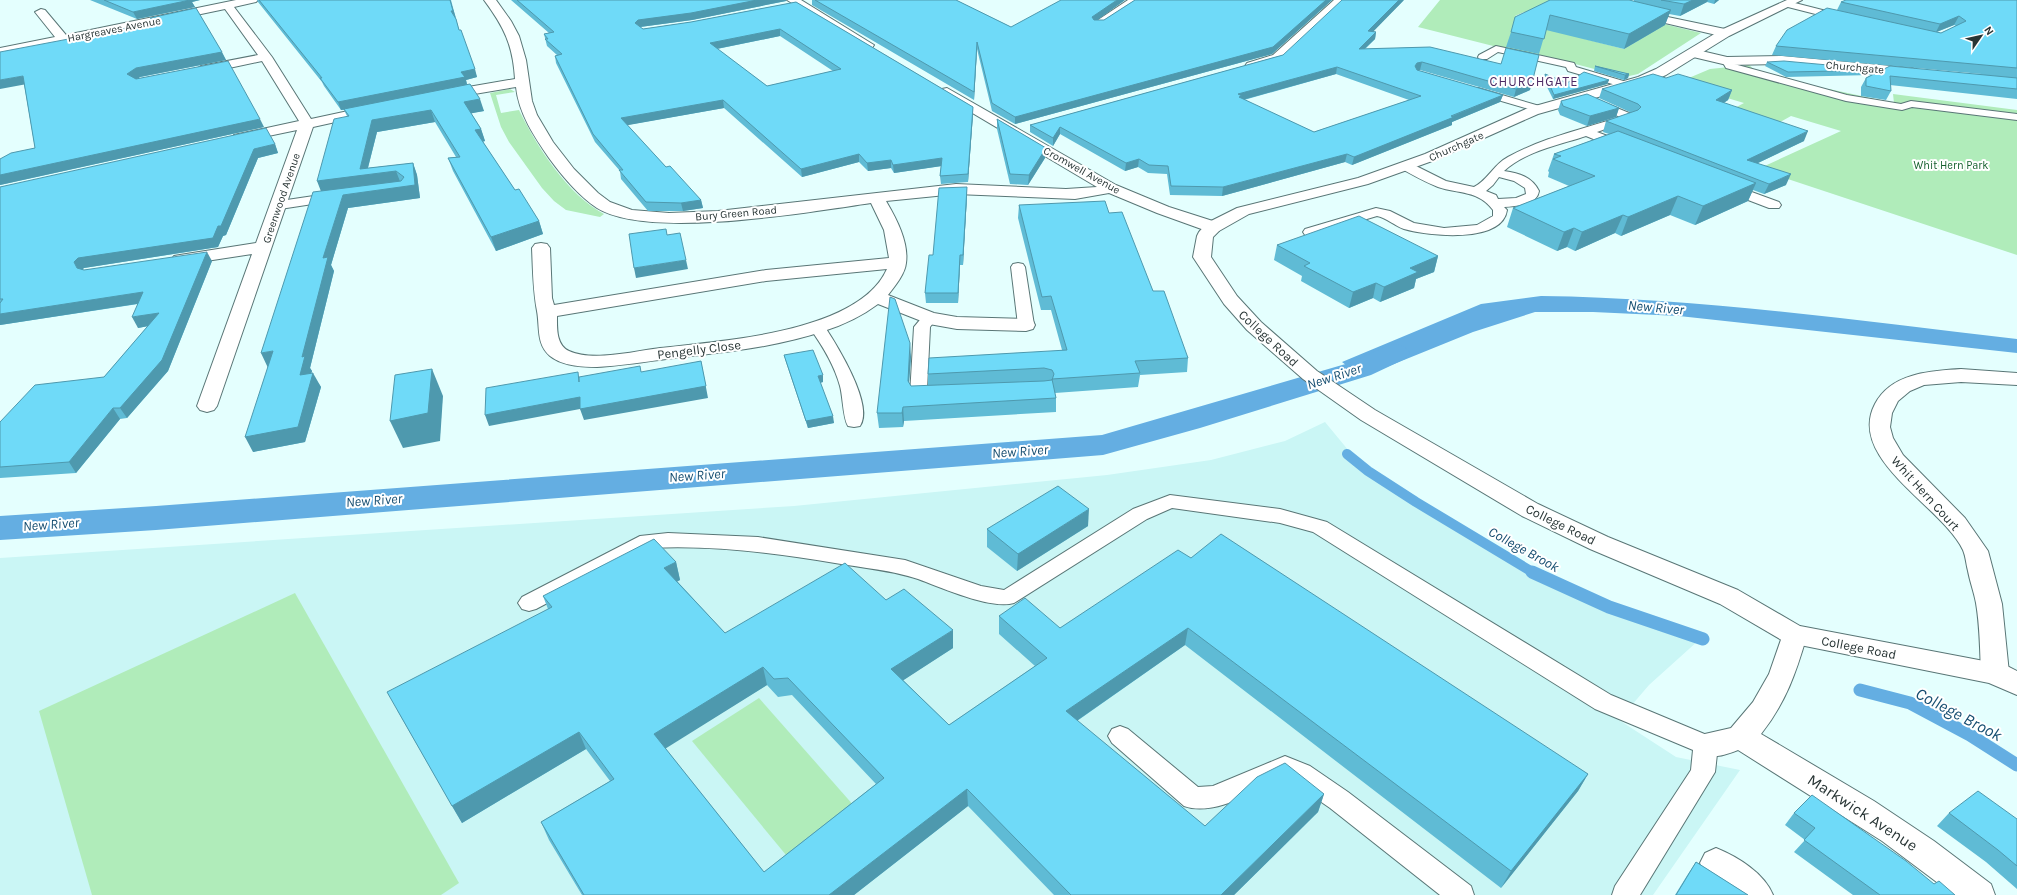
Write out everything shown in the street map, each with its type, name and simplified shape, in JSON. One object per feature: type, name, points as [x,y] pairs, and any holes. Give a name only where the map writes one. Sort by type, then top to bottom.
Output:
[{"type":"street","name":"Hargreaves Avenue","points":[[0,52],[252,0]]},
{"type":"street","name":"Bury Green Road","points":[[490,0],[505,20],[511,32],[520,58],[522,82],[529,113],[552,152],[599,201],[619,213],[646,217],[695,217],[764,211],[875,196],[956,189],[1086,194],[1110,188]]},
{"type":"street","points":[[791,3],[814,0]]},
{"type":"street","points":[[1099,24],[1135,0]]},
{"type":"street","points":[[1240,69],[1277,58],[1340,0]]},
{"type":"street","name":"Churchgate","points":[[1214,227],[1243,211],[1363,181],[1406,166],[1540,110],[1626,85],[1661,72],[1725,33],[1792,2]]},
{"type":"street","points":[[791,3],[877,50]]},
{"type":"street","points":[[228,6],[266,57],[307,123]]},
{"type":"street","points":[[1626,11],[1725,33]]},
{"type":"street","points":[[41,12],[63,39]]},
{"type":"street","name":"Churchgate","points":[[1693,53],[1727,61],[1782,60],[1926,73]]},
{"type":"street","points":[[192,72],[266,57]]},
{"type":"street","points":[[431,98],[522,82]]},
{"type":"street","name":"Cromwell Avenue","points":[[932,84],[1110,188],[1163,210],[1214,227]]},
{"type":"street","points":[[222,142],[392,106]]},
{"type":"street","name":"Greenwood Avenue","points":[[208,406],[280,205],[307,123]]},
{"type":"street","points":[[1012,131],[1027,127]]},
{"type":"street","points":[[548,312],[805,270],[898,263],[895,236],[875,196]]},
{"type":"street","name":"College Road","points":[[1214,227],[1205,236],[1202,257],[1226,294],[1254,326],[1310,375],[1335,394],[1441,459],[1530,510],[1599,543],[1728,597],[1794,635],[2006,678]]},
{"type":"street","points":[[161,262],[264,247]]},
{"type":"street","name":"Pengelly Close","points":[[541,248],[543,298],[548,312],[548,333],[554,348],[562,355],[584,360],[614,359],[719,347],[817,327],[838,318],[877,297],[885,289],[898,263]]},
{"type":"street","points":[[877,297],[928,318],[957,323],[1026,325]]},
{"type":"street","name":"Whit Hern Court","points":[[2006,678],[1989,604],[1974,549],[1951,519],[1896,460],[1879,435],[1883,405],[1891,395],[1905,385],[1929,378],[1961,376],[2017,379]]},
{"type":"street","points":[[1706,745],[1721,744],[1742,737],[1763,710],[1782,675],[1794,635]]},
{"type":"street","name":"Markwick Avenue","points":[[1742,737],[1894,830],[1946,867],[1979,895]]},
{"type":"street","points":[[1716,863],[1746,884],[1757,895]]},
{"type":"lane","points":[[1792,2],[1851,20]]},
{"type":"lane","points":[[1483,57],[1496,49],[1570,65],[1572,69],[1626,85]]},
{"type":"lane","points":[[1727,61],[1730,66],[1846,98],[1888,106],[1902,107],[1911,104],[2017,118]]},
{"type":"lane","points":[[1464,87],[1540,110]]},
{"type":"lane","points":[[1475,191],[1490,183],[1500,167],[1516,158],[1630,116],[1584,97]]},
{"type":"lane","points":[[1586,132],[1637,152]]},
{"type":"lane","points":[[1310,232],[1376,212],[1385,212],[1408,226],[1436,231],[1472,230],[1487,226],[1499,217],[1500,210],[1496,203],[1485,195],[1475,191],[1442,184],[1406,166]]},
{"type":"lane","points":[[1496,203],[1522,201],[1532,196],[1533,191],[1527,184],[1520,180],[1497,173]]},
{"type":"lane","points":[[1719,183],[1774,205]]},
{"type":"lane","points":[[280,205],[348,196]]},
{"type":"lane","points":[[1018,267],[1026,325]]},
{"type":"lane","points":[[928,318],[922,327],[918,395],[949,393]]},
{"type":"lane","points":[[817,327],[831,347],[842,370],[854,406],[854,422]]},
{"type":"lane","points":[[529,603],[647,541],[668,540],[758,544],[905,567],[978,593],[1007,598],[1140,514],[1170,500],[1227,507],[1280,516],[1320,527],[1603,702],[1706,745],[1703,772],[1625,895]]},
{"type":"lane","points":[[1120,736],[1193,798],[1216,797],[1285,766],[1301,773],[1339,800],[1461,895]]},
{"type":"shaded area","points":[[1325,422],[1368,474],[1539,582],[1618,615],[1699,640],[1649,685],[1619,720],[1676,757],[1740,770],[1653,895],[0,895],[0,558],[794,506],[1107,475],[1211,460],[1285,441]]},
{"type":"green space","points":[[1440,0],[1558,0],[1701,33],[1638,74],[1625,77],[1533,53],[1517,52],[1418,27]],"holes":[[[1524,12],[1644,37],[1624,49],[1585,39],[1515,16]]]},
{"type":"green space","name":"Whit Hern Park","points":[[1749,65],[1756,71],[1826,91],[1829,89],[1894,103],[1893,94],[2017,110],[2017,255],[1758,169],[1841,131],[1791,116],[1775,125],[1731,110],[1744,103],[1677,83],[1710,69]]},
{"type":"green space","points":[[510,89],[515,92],[496,95],[501,113],[519,110],[544,154],[555,169],[578,195],[591,206],[604,214],[600,217],[566,210],[554,201],[542,188],[509,142],[501,127],[490,93]]},
{"type":"green space","points":[[295,593],[459,883],[441,895],[92,895],[39,711]]},
{"type":"green space","points":[[759,698],[855,807],[786,855],[692,741]]},
{"type":"water","points":[[1541,296],[1660,301],[1720,306],[1839,318],[2017,339],[2017,353],[1679,316],[1593,312],[1535,312],[1473,332],[1362,377],[1342,362],[1481,304]]},
{"type":"building","points":[[104,0],[190,0],[133,12]]},
{"type":"building","points":[[259,0],[450,0],[453,11],[451,11],[456,19],[459,30],[461,30],[475,69],[461,72],[465,77],[338,102],[320,78],[322,78]]},
{"type":"building","points":[[517,0],[757,0],[691,13],[638,20],[635,23],[643,29],[691,22],[796,2],[973,107],[968,174],[940,176],[942,158],[893,165],[891,160],[867,163],[859,154],[801,169],[723,100],[621,118],[666,167],[670,166],[701,200],[681,203],[646,202],[619,170],[623,170],[593,134],[555,56],[562,54],[545,39],[548,39],[544,34],[554,32]],"holes":[[[780,29],[841,69],[767,86],[710,43]]]},
{"type":"building","points":[[815,0],[956,0],[1011,27],[1061,0],[1117,0],[1092,17],[1094,20],[1104,20],[1135,0],[1326,0],[1273,47],[1015,117],[992,103],[977,42],[974,92]]},
{"type":"building","points":[[1342,0],[1399,0],[1368,31],[1376,32],[1359,49],[1430,47],[1501,64],[1506,48],[1539,55],[1532,83],[1516,89],[1422,62],[1417,63],[1415,66],[1417,70],[1503,95],[1451,116],[1454,117],[1354,157],[1347,154],[1223,187],[1171,186],[1168,166],[1149,165],[1139,159],[1126,163],[1060,127],[1053,138],[1030,125],[1283,55]],"holes":[[[1337,67],[1421,96],[1314,132],[1239,97],[1242,96],[1238,94]]]},
{"type":"building","points":[[1550,0],[1629,0],[1671,10],[1629,34],[1550,15],[1544,39],[1511,32],[1515,17]]},
{"type":"building","points":[[1661,0],[1693,0],[1684,4]]},
{"type":"building","points":[[1846,0],[2017,0],[2017,68],[1776,46],[1787,30],[1827,8],[1941,33],[1966,21],[1959,16],[1940,24],[1841,2]]},
{"type":"building","points":[[196,8],[222,52],[136,68],[127,74],[136,79],[228,61],[260,119],[0,175],[0,159],[11,153],[35,148],[23,76],[0,80],[0,52],[158,22],[150,18]]},
{"type":"building","points":[[1784,61],[1883,70],[1788,72],[1767,62]]},
{"type":"building","points":[[1595,66],[1629,74],[1625,75]]},
{"type":"building","points":[[1890,66],[2017,78],[2017,89],[1890,76],[1891,91],[1866,86],[1866,78]]},
{"type":"building","points":[[1584,72],[1609,80],[1554,95],[1545,74],[1567,83]]},
{"type":"building","points":[[1653,74],[1666,78],[1678,74],[1732,90],[1716,100],[1808,131],[1747,160],[1791,174],[1769,184],[1606,121],[1638,110],[1641,107],[1638,104],[1602,89]]},
{"type":"building","points":[[470,84],[480,99],[464,102],[481,129],[475,130],[515,190],[519,189],[539,221],[491,237],[448,158],[460,157],[431,110],[372,120],[360,169],[413,163],[415,185],[343,195],[323,258],[328,257],[302,357],[305,356],[300,375],[313,373],[298,427],[245,437],[273,351],[261,353],[313,192],[401,181],[404,177],[396,171],[317,181],[334,119],[349,116],[344,109]]},
{"type":"building","points":[[1587,94],[1619,108],[1590,116],[1563,106],[1561,101]]},
{"type":"building","points":[[997,119],[1046,148],[1029,175],[1010,174]]},
{"type":"building","points":[[266,128],[275,144],[254,149],[221,226],[218,226],[213,238],[78,258],[74,262],[77,268],[84,270],[207,252],[162,360],[120,408],[113,408],[69,462],[0,467],[0,422],[35,385],[104,377],[159,313],[132,317],[143,292],[0,314],[0,303],[3,299],[0,299],[0,187]]},
{"type":"building","points":[[1618,131],[1756,183],[1703,206],[1678,196],[1628,217],[1623,215],[1582,232],[1574,228],[1564,232],[1513,208],[1595,176],[1553,159],[1561,156],[1554,154]]},
{"type":"building","points":[[967,187],[963,255],[960,255],[958,293],[925,293],[929,255],[933,255],[939,188]]},
{"type":"building","points":[[1105,201],[1109,213],[1122,212],[1153,291],[1164,291],[1188,358],[1135,361],[1140,373],[1052,379],[1054,374],[1052,370],[1044,368],[928,374],[929,358],[1067,350],[1051,296],[1042,297],[1019,205]]},
{"type":"building","points":[[1359,216],[1438,256],[1410,268],[1418,272],[1384,287],[1376,283],[1353,292],[1304,266],[1310,263],[1277,245]]},
{"type":"building","points":[[666,229],[667,235],[680,233],[686,260],[634,268],[629,234]]},
{"type":"building","points":[[890,297],[895,299],[910,343],[908,381],[911,386],[1052,380],[1056,398],[903,407],[902,413],[877,413]]},
{"type":"building","points":[[813,350],[823,375],[818,376],[833,416],[806,421],[784,355]]},
{"type":"building","points":[[701,361],[706,386],[580,409],[580,397],[485,415],[486,388],[578,372],[579,382],[579,377],[640,366],[641,372]]},
{"type":"building","points":[[432,369],[428,413],[390,421],[395,375]]},
{"type":"building","points":[[1058,486],[1089,509],[1018,554],[987,529]]},
{"type":"building","points":[[1221,534],[1588,774],[1511,871],[1188,628],[1066,711],[1205,826],[1257,777],[1285,763],[1324,794],[1221,895],[1071,895],[967,789],[829,895],[584,895],[541,822],[614,779],[579,732],[452,806],[387,692],[552,607],[543,596],[654,539],[676,562],[664,568],[725,633],[845,563],[886,600],[904,589],[953,630],[891,669],[949,725],[1047,658],[999,616],[1025,598],[1060,628],[1178,550],[1191,558]],"holes":[[[763,667],[774,679],[788,678],[884,778],[764,872],[654,734]]]},
{"type":"building","points":[[1978,791],[2017,819],[2017,866],[1949,813]]},
{"type":"building","points":[[1812,795],[1906,861],[1934,884],[1939,881],[1955,895],[1880,895],[1804,840],[1815,828],[1794,813]]},
{"type":"building","points":[[1696,862],[1748,895],[1676,895]]},
{"type":"waterway","name":"New River","points":[[0,528],[156,518],[1103,445],[1189,421],[1360,369],[1395,353]]},
{"type":"waterway","name":"College Brook","points":[[1347,454],[1368,471],[1416,502],[1533,573]]},
{"type":"waterway","name":"College Brook","points":[[1533,573],[1609,607],[1703,639]]},
{"type":"waterway","name":"College Brook","points":[[1860,690],[1910,703],[1970,735],[2017,765]]},
{"type":"district","name":"CHURCHGATE","points":[[1534,81]]}]
